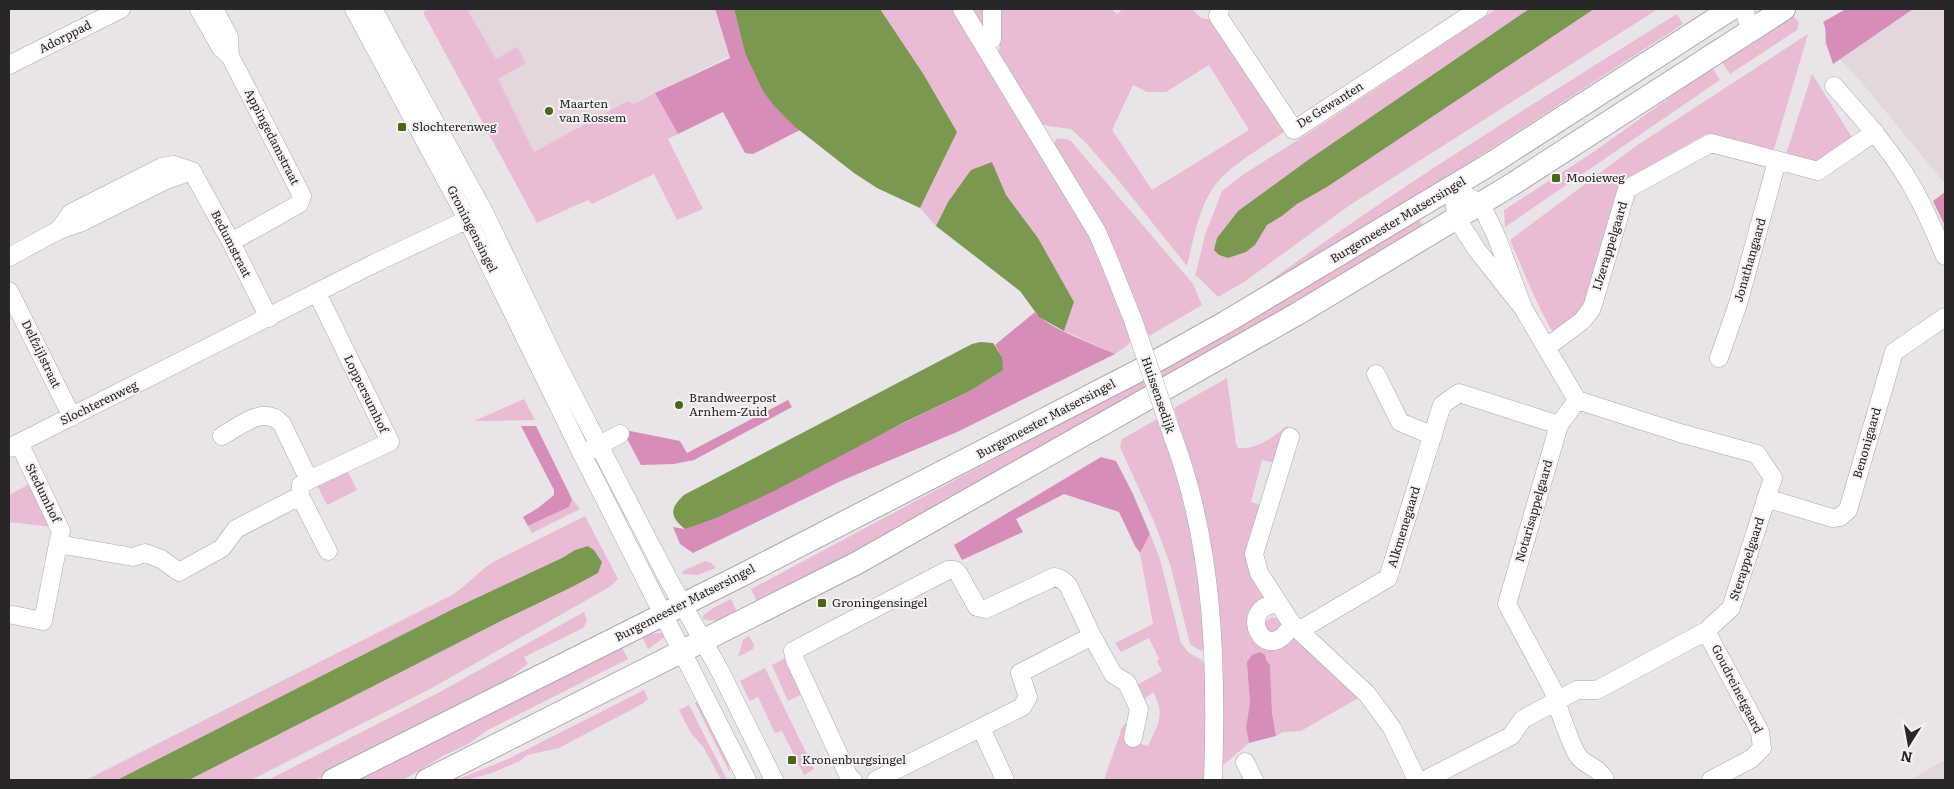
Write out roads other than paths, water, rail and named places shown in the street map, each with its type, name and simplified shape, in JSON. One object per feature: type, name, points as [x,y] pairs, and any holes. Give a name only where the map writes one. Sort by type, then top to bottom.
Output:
[{"type":"main road","name":"Burgemeester Matsersingel","points":[[333,780],[953,468],[1142,369],[1226,322],[1452,188],[1732,9]]},
{"type":"main road","points":[[427,780],[857,563],[1297,314],[1481,204],[1784,9]]},
{"type":"street","name":"Adorppad","points":[[9,65],[121,9]]},
{"type":"street","name":"Appingedamstraat","points":[[199,9],[220,48],[230,56],[302,196],[298,204],[231,242]]},
{"type":"street","name":"Appingedamstraat","points":[[214,9],[229,37],[230,56]]},
{"type":"street","name":"Groningensingel","points":[[354,9],[467,219],[541,366],[582,454],[672,610],[702,641]]},
{"type":"street","name":"Groningensingel","points":[[373,9],[484,212],[555,360],[600,445],[672,610]]},
{"type":"street","name":"Huissensedijk","points":[[962,9],[1097,232],[1133,320],[1185,470],[1193,498],[1209,581],[1214,680],[1213,780]]},
{"type":"street","points":[[984,44],[992,39],[992,9]]},
{"type":"street","name":"De Gewanten","points":[[1219,12],[1294,130],[1479,9]]},
{"type":"street","points":[[1732,9],[1750,31]]},
{"type":"street","points":[[1834,86],[1874,132],[1904,172],[1923,206],[1945,256]]},
{"type":"street","name":"IJzerappelgaard","points":[[1547,346],[1582,321],[1592,308],[1627,190],[1711,143],[1818,172],[1874,132]]},
{"type":"street","name":"Jonathangaard","points":[[1719,358],[1738,304],[1777,162]]},
{"type":"street","name":"Bedumstraat","points":[[9,257],[59,230],[71,213],[162,167],[174,165],[192,171],[231,242],[269,318]]},
{"type":"street","points":[[1452,188],[1481,204],[1497,238],[1523,308]]},
{"type":"street","points":[[1452,188],[1457,219],[1477,250],[1523,308],[1577,400]]},
{"type":"street","name":"Slochterenweg","points":[[14,445],[317,293],[484,212]]},
{"type":"street","name":"Delfzijlstraat","points":[[9,291],[72,417]]},
{"type":"street","name":"Loppersumhof","points":[[309,480],[390,442],[317,293]]},
{"type":"street","name":"Benonigaard","points":[[1766,498],[1832,518],[1840,517],[1848,510],[1894,352],[1945,316]]},
{"type":"street","points":[[1376,374],[1400,422],[1432,436]]},
{"type":"street","name":"Alkmenegaard","points":[[1279,604],[1265,607],[1257,616],[1255,624],[1259,634],[1267,640],[1277,640],[1296,627],[1388,578],[1442,405],[1459,393],[1559,425]]},
{"type":"street","name":"Sterappelgaard","points":[[1425,780],[1512,736],[1523,719],[1556,701],[1577,690],[1597,690],[1706,631],[1731,608],[1773,478],[1757,454],[1680,433],[1577,400]]},
{"type":"street","name":"Notarisappelgaard","points":[[1577,400],[1559,425],[1507,604],[1553,690],[1578,757],[1601,772],[1605,780]]},
{"type":"street","points":[[222,436],[259,416],[268,415],[276,417],[282,424],[309,480],[300,485],[300,496],[328,551]]},
{"type":"street","points":[[582,454],[620,434]]},
{"type":"street","points":[[1290,437],[1254,554],[1259,573],[1296,627],[1371,698],[1392,728],[1417,780]]},
{"type":"street","name":"Stedumhof","points":[[13,615],[43,621],[61,531],[14,445]]},
{"type":"street","points":[[58,544],[133,557],[145,553],[161,559],[179,572],[222,548],[236,529],[300,496]]},
{"type":"street","points":[[853,780],[850,779],[795,660],[793,651],[948,570],[954,570],[958,573],[977,607],[986,610],[1054,577],[1061,579],[1068,585],[1092,636],[1113,674],[1127,683],[1139,710],[1133,738]]},
{"type":"street","points":[[672,610],[682,652],[747,780]]},
{"type":"street","name":"Goudreinetgaard","points":[[1706,631],[1760,732],[1762,740],[1762,748],[1752,759],[1711,780]]},
{"type":"street","points":[[876,780],[1022,707],[1028,697],[1020,673],[1092,636]]},
{"type":"street","points":[[702,641],[774,780]]},
{"type":"street","points":[[981,728],[1005,780]]},
{"type":"street","points":[[1245,762],[1254,780]]},
{"type":"place","name":"Maarten van Rossem","points":[[549,111]]},
{"type":"place","name":"Slochterenweg","points":[[402,127]]},
{"type":"place","name":"Mooieweg","points":[[1556,178]]},
{"type":"place","name":"Brandweerpost Arnhem-Zuid","points":[[679,405]]},
{"type":"place","name":"Groningensingel","points":[[822,603]]},
{"type":"place","name":"Kronenburgsingel","points":[[792,760]]}]
